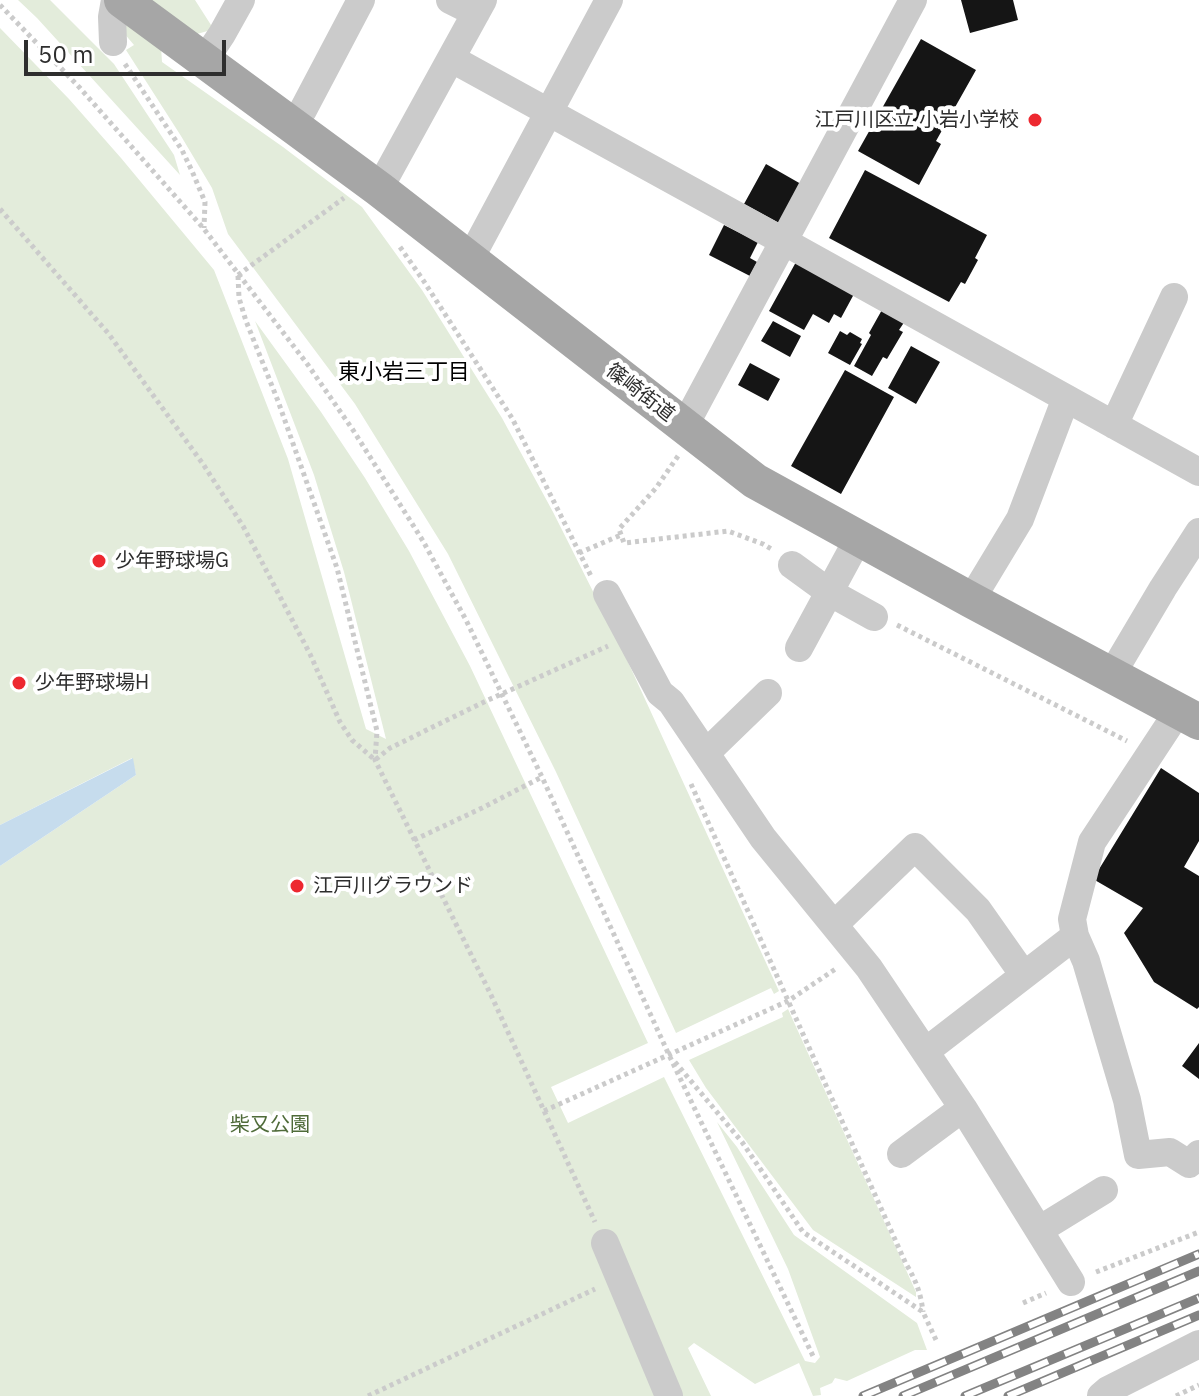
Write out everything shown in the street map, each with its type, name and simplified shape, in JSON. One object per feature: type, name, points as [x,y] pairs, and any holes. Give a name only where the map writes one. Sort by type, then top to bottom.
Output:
[{"type":"main road","name":"篠崎街道","points":[[122,0],[292,125],[365,191],[469,261],[684,438],[858,539],[1189,716]]},
{"type":"street","points":[[115,0],[112,17],[119,53]]},
{"type":"street","points":[[204,61],[241,0]]},
{"type":"street","points":[[292,125],[361,0]]},
{"type":"street","points":[[365,191],[452,59],[480,7],[450,0]]},
{"type":"street","points":[[469,261],[609,0]]},
{"type":"street","points":[[684,438],[783,241],[913,0]]},
{"type":"street","points":[[452,59],[1199,472]]},
{"type":"street","points":[[1114,425],[1174,297]]},
{"type":"street","points":[[971,600],[1020,519],[1066,398]]},
{"type":"street","points":[[1112,674],[1199,532]]},
{"type":"street","points":[[799,648],[858,539]]},
{"type":"street","points":[[792,565],[829,592],[874,617]]},
{"type":"street","points":[[600,588],[660,693],[671,702],[763,838],[858,954],[926,1051],[1071,1282]]},
{"type":"street","points":[[706,753],[768,693]]},
{"type":"street","points":[[1189,716],[1150,752],[1092,842],[1072,919],[1127,1100],[1138,1155],[1170,1152],[1197,1166]]},
{"type":"street","points":[[835,924],[915,847],[978,910],[1023,974]]},
{"type":"street","points":[[926,1051],[1075,936]]},
{"type":"street","points":[[901,1154],[963,1108]]},
{"type":"street","points":[[1039,1230],[1104,1190]]},
{"type":"street","points":[[605,1243],[669,1396]]},
{"type":"street","points":[[1101,1396],[1199,1344]]},
{"type":"path","points":[[0,5],[80,88],[204,229],[308,365],[423,541],[466,620],[542,777],[669,1055],[813,1356]]},
{"type":"path","points":[[119,53],[136,60]]},
{"type":"path","points":[[119,53],[182,150],[205,202],[204,229]]},
{"type":"path","points":[[238,275],[365,191]]},
{"type":"path","points":[[0,209],[108,333],[203,464],[243,526],[310,654],[340,722],[352,740],[375,760],[484,981],[605,1243]]},
{"type":"path","points":[[398,245],[512,418],[579,553],[600,588]]},
{"type":"path","points":[[238,275],[239,298],[246,321],[337,568],[377,731],[375,760]]},
{"type":"path","points":[[684,438],[656,488],[619,529],[624,543],[728,531],[763,544],[793,562],[792,565]]},
{"type":"path","points":[[579,553],[621,535]]},
{"type":"path","points":[[874,617],[878,615],[1150,752]]},
{"type":"path","points":[[375,760],[390,748],[618,641]]},
{"type":"path","points":[[414,840],[542,777]]},
{"type":"path","points":[[689,778],[915,1280],[923,1312],[937,1342]]},
{"type":"path","points":[[544,1111],[788,1001],[858,954]]},
{"type":"path","points":[[669,1055],[742,1142],[803,1232],[923,1312]]},
{"type":"path","points":[[1023,1303],[1199,1232]]},
{"type":"path","points":[[368,1396],[619,1278]]},
{"type":"path","points":[[1176,1396],[1199,1385]]},
{"type":"green space","points":[[18,0],[50,0],[114,64],[174,155],[180,175],[37,18]]},
{"type":"green space","points":[[146,0],[195,0],[211,30],[197,34]]},
{"type":"green space","points":[[127,23],[161,47],[162,62],[362,207],[422,290],[502,418],[553,512],[622,649],[779,991],[774,994],[771,988],[676,1033],[556,772],[448,554],[355,404],[228,234],[212,188],[126,50],[134,45],[123,32]]},
{"type":"green space","name":"柴又公園","points":[[0,28],[69,99],[214,270],[288,459],[366,729],[386,739],[344,572],[314,475],[255,321],[365,478],[409,551],[470,666],[648,1043],[551,1087],[568,1123],[664,1077],[805,1361],[815,1363],[820,1357],[788,1269],[717,1122],[737,1147],[794,1235],[917,1323],[927,1350],[915,1350],[847,1381],[835,1378],[832,1383],[820,1388],[821,1395],[813,1396],[799,1363],[755,1384],[694,1343],[688,1348],[711,1396],[0,1396],[0,866],[136,775],[132,758],[0,825]]},
{"type":"green space","points":[[788,1009],[916,1297],[813,1230],[706,1088],[689,1060],[783,1017],[782,1013]]},
{"type":"water","points":[[133,758],[136,775],[0,866],[0,825]]},
{"type":"building","points":[[961,0],[1013,0],[1018,20],[970,33]]},
{"type":"building","points":[[921,39],[976,70],[936,141],[941,144],[919,185],[858,151]]},
{"type":"building","points":[[766,164],[801,184],[779,223],[744,204]]},
{"type":"building","points":[[865,170],[987,235],[965,284],[961,282],[949,302],[829,238]]},
{"type":"building","points":[[724,225],[758,242],[750,258],[757,262],[750,276],[709,255]]},
{"type":"building","points":[[796,262],[854,294],[841,318],[834,314],[829,323],[813,314],[804,330],[769,311]]},
{"type":"building","points":[[883,308],[905,321],[899,330],[903,332],[887,359],[883,357],[872,376],[854,366]]},
{"type":"building","points":[[773,321],[801,336],[790,357],[761,341]]},
{"type":"building","points":[[840,331],[847,335],[850,332],[862,339],[850,365],[828,353]]},
{"type":"building","points":[[911,346],[940,362],[916,404],[888,388]]},
{"type":"building","points":[[750,363],[780,379],[768,401],[738,385]]},
{"type":"building","points":[[845,370],[894,397],[841,494],[791,466]]},
{"type":"building","points":[[1161,768],[1199,793],[1199,841],[1184,867],[1199,876],[1197,1009],[1154,982],[1124,933],[1143,908],[1093,879]]},
{"type":"building","points":[[1199,1043],[1199,1079],[1182,1066]]},
{"type":"railway","points":[[863,1396],[1199,1254]]},
{"type":"railway","points":[[903,1396],[1199,1271]]},
{"type":"railway","points":[[965,1396],[1199,1298]]},
{"type":"railway","points":[[1008,1396],[1199,1315]]},
{"type":"place","name":"江戸川区立 小岩小学校","points":[[1035,120]]},
{"type":"place","name":"少年野球場G","points":[[99,561]]},
{"type":"place","name":"少年野球場H","points":[[19,683]]},
{"type":"place","name":"江戸川グラウンド","points":[[297,886]]},
{"type":"district","name":"東小岩三丁目","points":[[404,373]]}]
